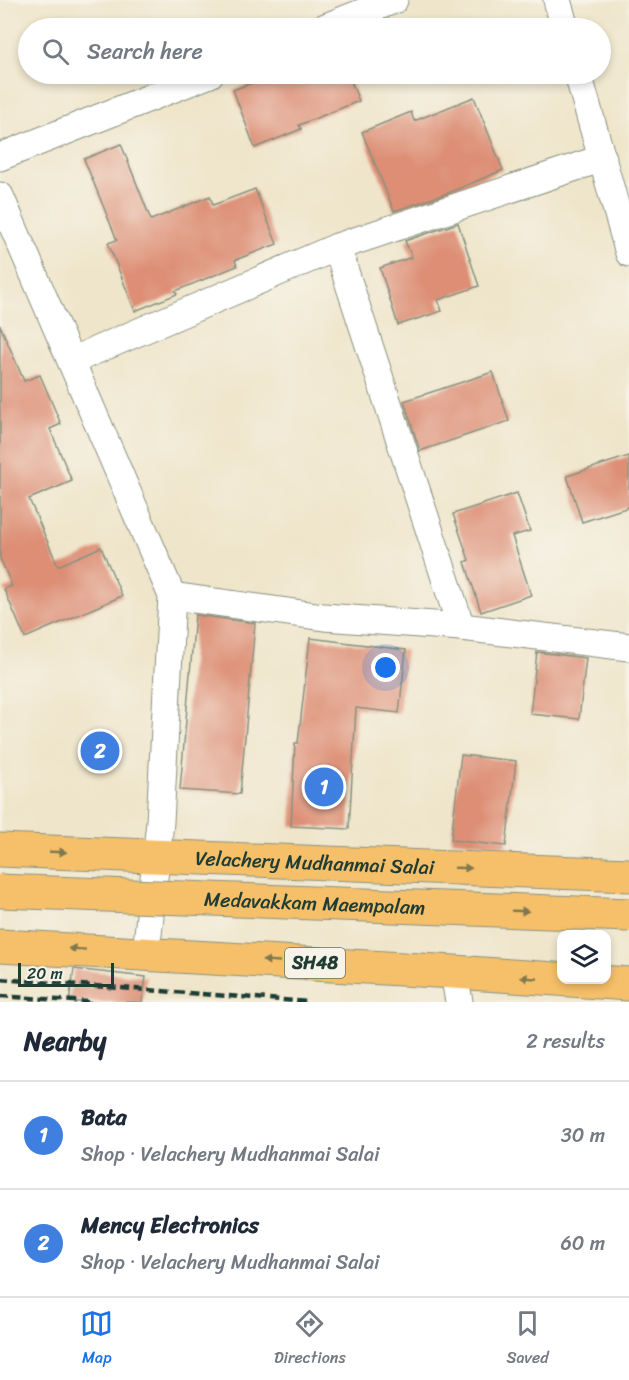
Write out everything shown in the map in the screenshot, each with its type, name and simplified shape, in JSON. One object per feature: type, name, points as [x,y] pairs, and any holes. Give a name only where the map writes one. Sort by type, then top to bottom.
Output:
[{"type":"main road","name":"Velachery Mudhanmai Salai","points":[[0,850],[629,875]]},
{"type":"main road","name":"Medavakkam Maempalam","points":[[0,891],[629,915]]},
{"type":"main road","name":"SH48","points":[[0,946],[146,954],[457,987],[629,984]]},
{"type":"street","points":[[348,18],[394,0]]},
{"type":"street","points":[[557,0],[562,18]]},
{"type":"street","points":[[0,157],[185,84]]},
{"type":"street","points":[[581,84],[629,253]]},
{"type":"street","points":[[71,361],[337,247],[603,158]]},
{"type":"street","points":[[0,196],[172,596],[160,822],[146,954]]},
{"type":"street","points":[[337,247],[461,627]]},
{"type":"street","points":[[172,596],[324,616],[461,627],[629,647]]},
{"type":"building","points":[[248,84],[352,84],[359,101],[299,125],[301,129],[255,148],[233,90]]},
{"type":"building","points":[[474,97],[503,170],[448,193],[394,211],[362,132],[411,112],[414,121]]},
{"type":"building","points":[[121,144],[151,220],[210,196],[213,205],[255,189],[277,244],[235,260],[237,266],[175,291],[177,294],[135,311],[108,243],[117,240],[84,159]]},
{"type":"building","points":[[458,223],[479,286],[438,300],[442,311],[398,325],[380,268],[412,257],[405,241]]},
{"type":"building","points":[[0,325],[24,381],[40,375],[61,424],[50,429],[72,481],[29,499],[58,566],[101,547],[122,596],[25,638],[4,589],[12,586],[0,558]]},
{"type":"building","points":[[493,372],[509,421],[420,451],[404,401]]},
{"type":"building","points":[[629,456],[629,507],[582,522],[567,476]]},
{"type":"building","points":[[517,493],[530,531],[512,536],[531,595],[481,612],[465,562],[469,560],[453,514]]},
{"type":"building","points":[[195,615],[255,623],[240,794],[180,790]]},
{"type":"building","points":[[310,638],[406,650],[399,713],[356,708],[349,829],[291,826],[295,743],[298,743]]},
{"type":"building","points":[[537,652],[586,658],[579,719],[530,714]]},
{"type":"building","points":[[461,755],[516,761],[506,846],[451,840]]},
{"type":"building","points":[[74,969],[146,977],[142,1002],[69,1002]]},
{"type":"railway","points":[[0,979],[309,1002]]},
{"type":"railway","points":[[0,996],[88,1002]]},
{"type":"place","name":"Mency Electronics","points":[[100,751]]},
{"type":"place","name":"Bata","points":[[324,787]]}]
